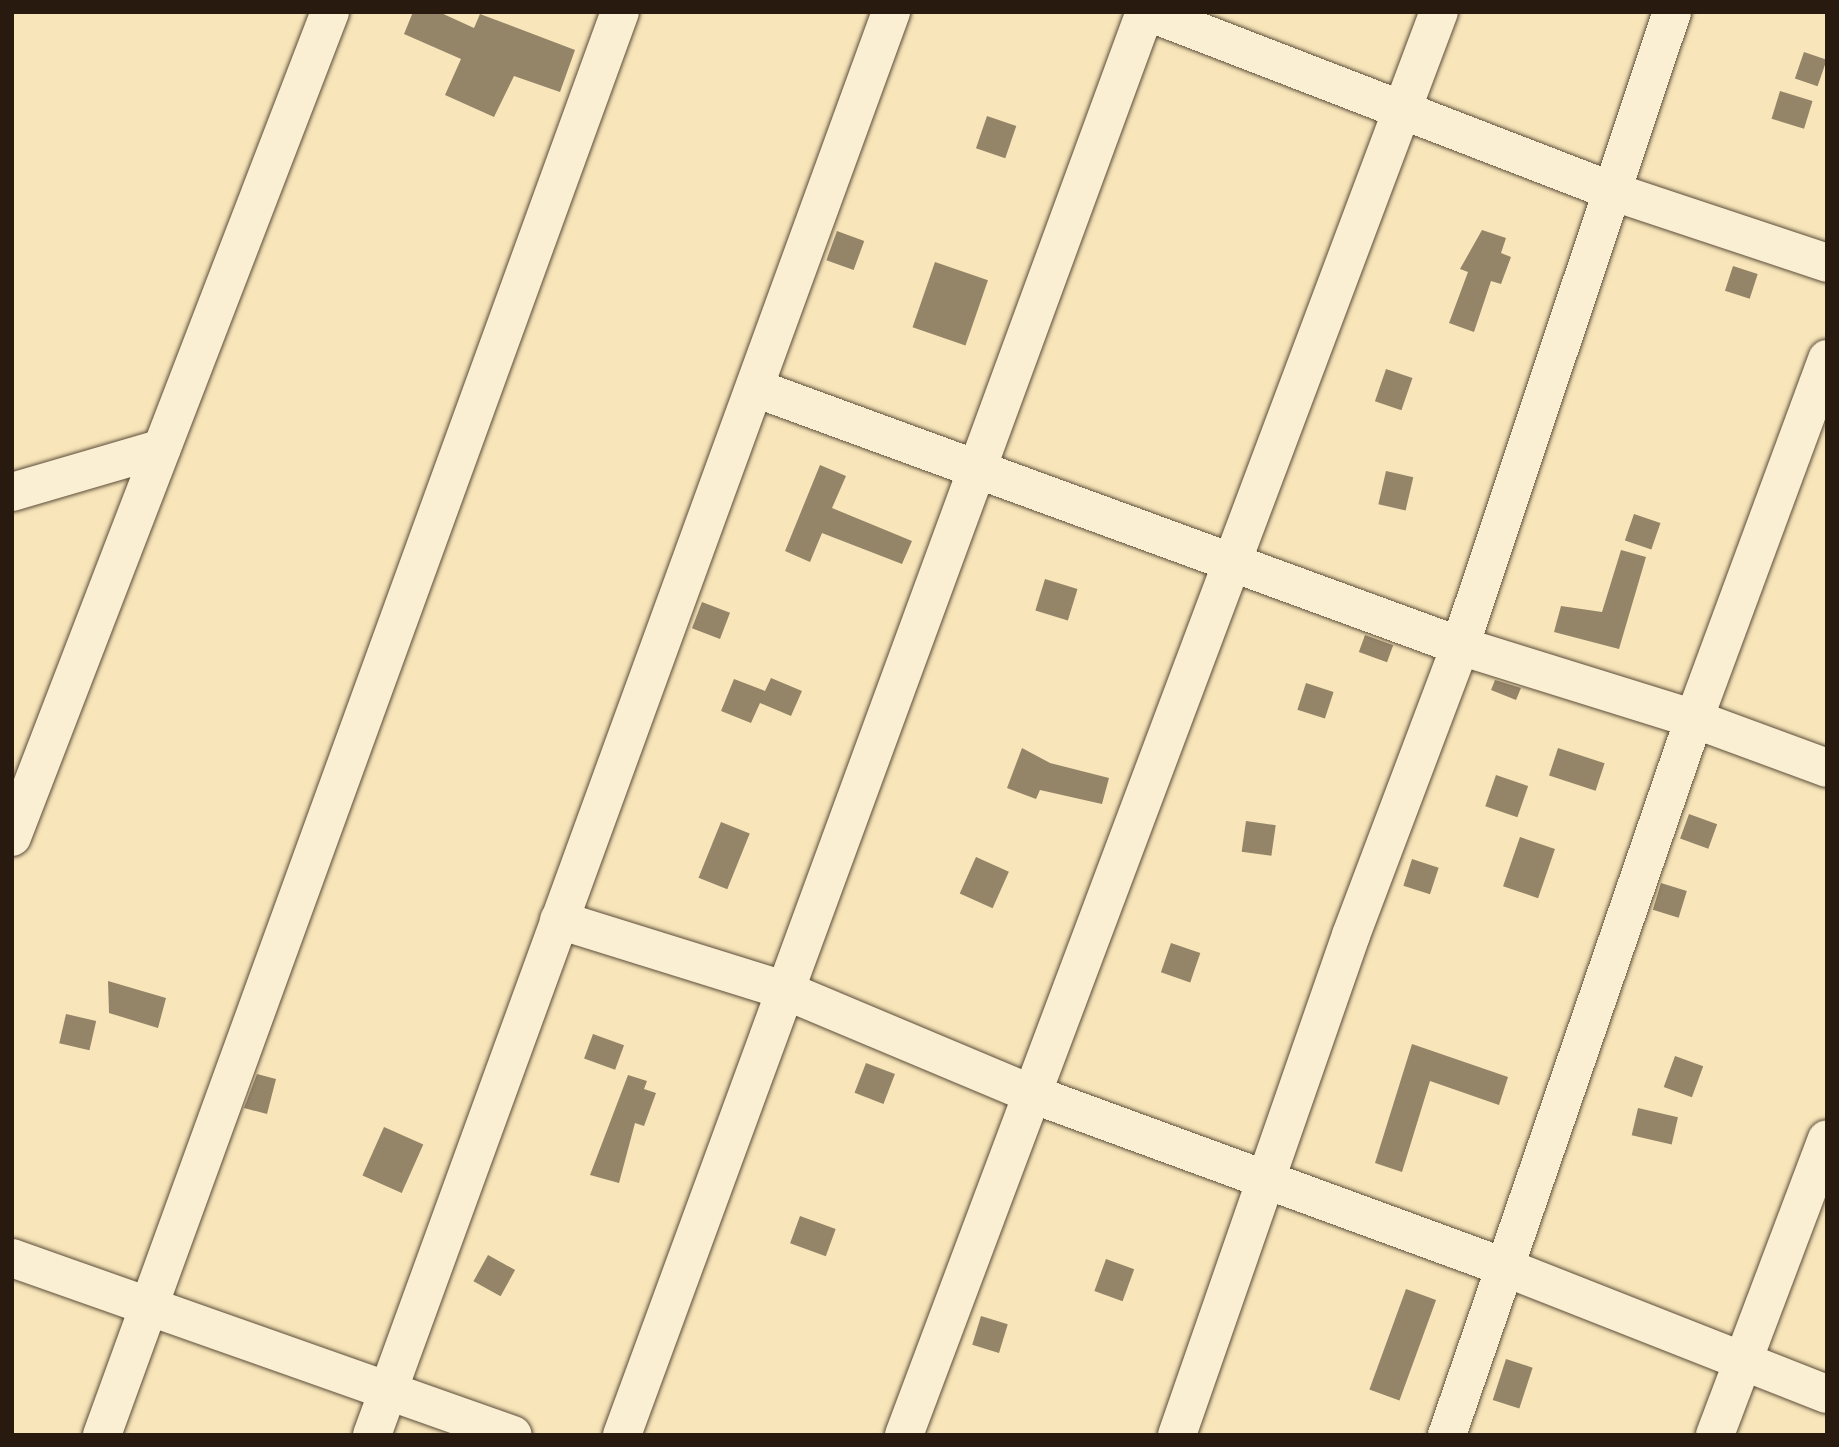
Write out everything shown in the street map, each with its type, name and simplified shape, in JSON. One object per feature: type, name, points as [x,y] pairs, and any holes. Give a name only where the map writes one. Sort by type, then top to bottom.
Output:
[{"type":"street","points":[[12,837],[330,12]]},
{"type":"street","points":[[102,1435],[153,1310],[620,12]]},
{"type":"street","points":[[372,1435],[891,12]]},
{"type":"street","points":[[622,1435],[974,468],[1146,12],[1614,192],[1827,263]]},
{"type":"street","points":[[904,1435],[1233,558],[1404,112],[1438,12]]},
{"type":"street","points":[[1177,1435],[1264,1183],[1460,646],[1672,12]]},
{"type":"street","points":[[1447,1435],[1694,719],[1827,359]]},
{"type":"street","points":[[755,388],[1233,558],[1460,646],[1694,719],[1827,768]]},
{"type":"street","points":[[12,492],[162,447]]},
{"type":"street","points":[[559,920],[784,990],[1031,1094],[1264,1183],[1504,1267],[1742,1363],[1827,1394]]},
{"type":"street","points":[[1715,1435],[1827,1139]]},
{"type":"street","points":[[12,1258],[513,1435]]},
{"type":"building","points":[[413,12],[439,12],[474,28],[480,14],[575,50],[560,92],[514,76],[494,117],[445,95],[461,59],[404,34]]},
{"type":"building","points":[[1804,52],[1827,60],[1818,86],[1795,78]]},
{"type":"building","points":[[1780,91],[1813,101],[1804,129],[1772,119]]},
{"type":"building","points":[[987,116],[1016,126],[1005,158],[976,148]]},
{"type":"building","points":[[1482,230],[1506,238],[1501,253],[1511,257],[1501,284],[1491,281],[1474,332],[1449,323],[1468,272],[1460,269]]},
{"type":"building","points":[[837,231],[864,241],[854,270],[826,260]]},
{"type":"building","points":[[935,262],[988,280],[965,345],[913,327]]},
{"type":"building","points":[[1733,266],[1758,274],[1750,299],[1725,291]]},
{"type":"building","points":[[1386,369],[1412,378],[1401,410],[1375,401]]},
{"type":"building","points":[[820,465],[846,476],[832,508],[912,541],[902,564],[822,533],[810,562],[785,551]]},
{"type":"building","points":[[1386,471],[1413,477],[1406,510],[1378,504]]},
{"type":"building","points":[[1634,514],[1660,523],[1651,550],[1625,540]]},
{"type":"building","points":[[1621,550],[1646,557],[1619,649],[1554,632],[1561,606],[1602,612]]},
{"type":"building","points":[[1045,579],[1078,589],[1068,620],[1035,611]]},
{"type":"building","points":[[702,602],[730,613],[720,639],[692,628]]},
{"type":"building","points":[[1365,635],[1393,645],[1387,662],[1359,652]]},
{"type":"building","points":[[771,678],[802,691],[791,716],[760,703],[751,723],[721,711],[734,679],[765,691]]},
{"type":"building","points":[[1495,680],[1521,688],[1516,700],[1491,690]]},
{"type":"building","points":[[1306,683],[1334,692],[1325,719],[1297,710]]},
{"type":"building","points":[[1022,748],[1050,763],[1109,778],[1102,804],[1040,790],[1036,799],[1007,788]]},
{"type":"building","points":[[1558,748],[1605,763],[1596,791],[1549,776]]},
{"type":"building","points":[[1496,775],[1528,786],[1517,817],[1485,806]]},
{"type":"building","points":[[1689,814],[1717,824],[1708,849],[1680,838]]},
{"type":"building","points":[[1246,821],[1276,825],[1271,856],[1242,852]]},
{"type":"building","points":[[721,822],[750,834],[727,889],[699,878]]},
{"type":"building","points":[[1520,837],[1555,849],[1538,898],[1503,886]]},
{"type":"building","points":[[976,857],[1009,872],[993,908],[960,894]]},
{"type":"building","points":[[1412,859],[1439,868],[1430,894],[1403,886]]},
{"type":"building","points":[[1661,883],[1687,891],[1679,918],[1653,910]]},
{"type":"building","points":[[1171,943],[1200,953],[1190,982],[1161,972]]},
{"type":"building","points":[[108,981],[166,998],[158,1028],[109,1013]]},
{"type":"building","points":[[66,1014],[96,1021],[89,1050],[59,1043]]},
{"type":"building","points":[[593,1034],[624,1045],[615,1070],[584,1058]]},
{"type":"building","points":[[1412,1044],[1508,1077],[1499,1105],[1430,1081],[1402,1172],[1375,1163]]},
{"type":"building","points":[[1675,1056],[1703,1066],[1692,1097],[1664,1087]]},
{"type":"building","points":[[866,1063],[895,1074],[883,1104],[855,1093]]},
{"type":"building","points":[[257,1074],[276,1079],[267,1114],[244,1108]]},
{"type":"building","points":[[628,1075],[647,1081],[644,1089],[656,1093],[644,1126],[635,1123],[619,1183],[590,1175]]},
{"type":"building","points":[[1638,1108],[1678,1117],[1672,1145],[1632,1135]]},
{"type":"building","points":[[384,1127],[423,1144],[402,1193],[362,1175]]},
{"type":"building","points":[[800,1216],[836,1229],[826,1256],[790,1243]]},
{"type":"building","points":[[488,1255],[515,1270],[501,1296],[473,1281]]},
{"type":"building","points":[[1106,1259],[1134,1269],[1123,1301],[1094,1291]]},
{"type":"building","points":[[1406,1289],[1436,1300],[1399,1400],[1369,1390]]},
{"type":"building","points":[[981,1316],[1008,1324],[999,1353],[972,1345]]},
{"type":"building","points":[[1506,1359],[1533,1368],[1519,1409],[1493,1400]]}]
